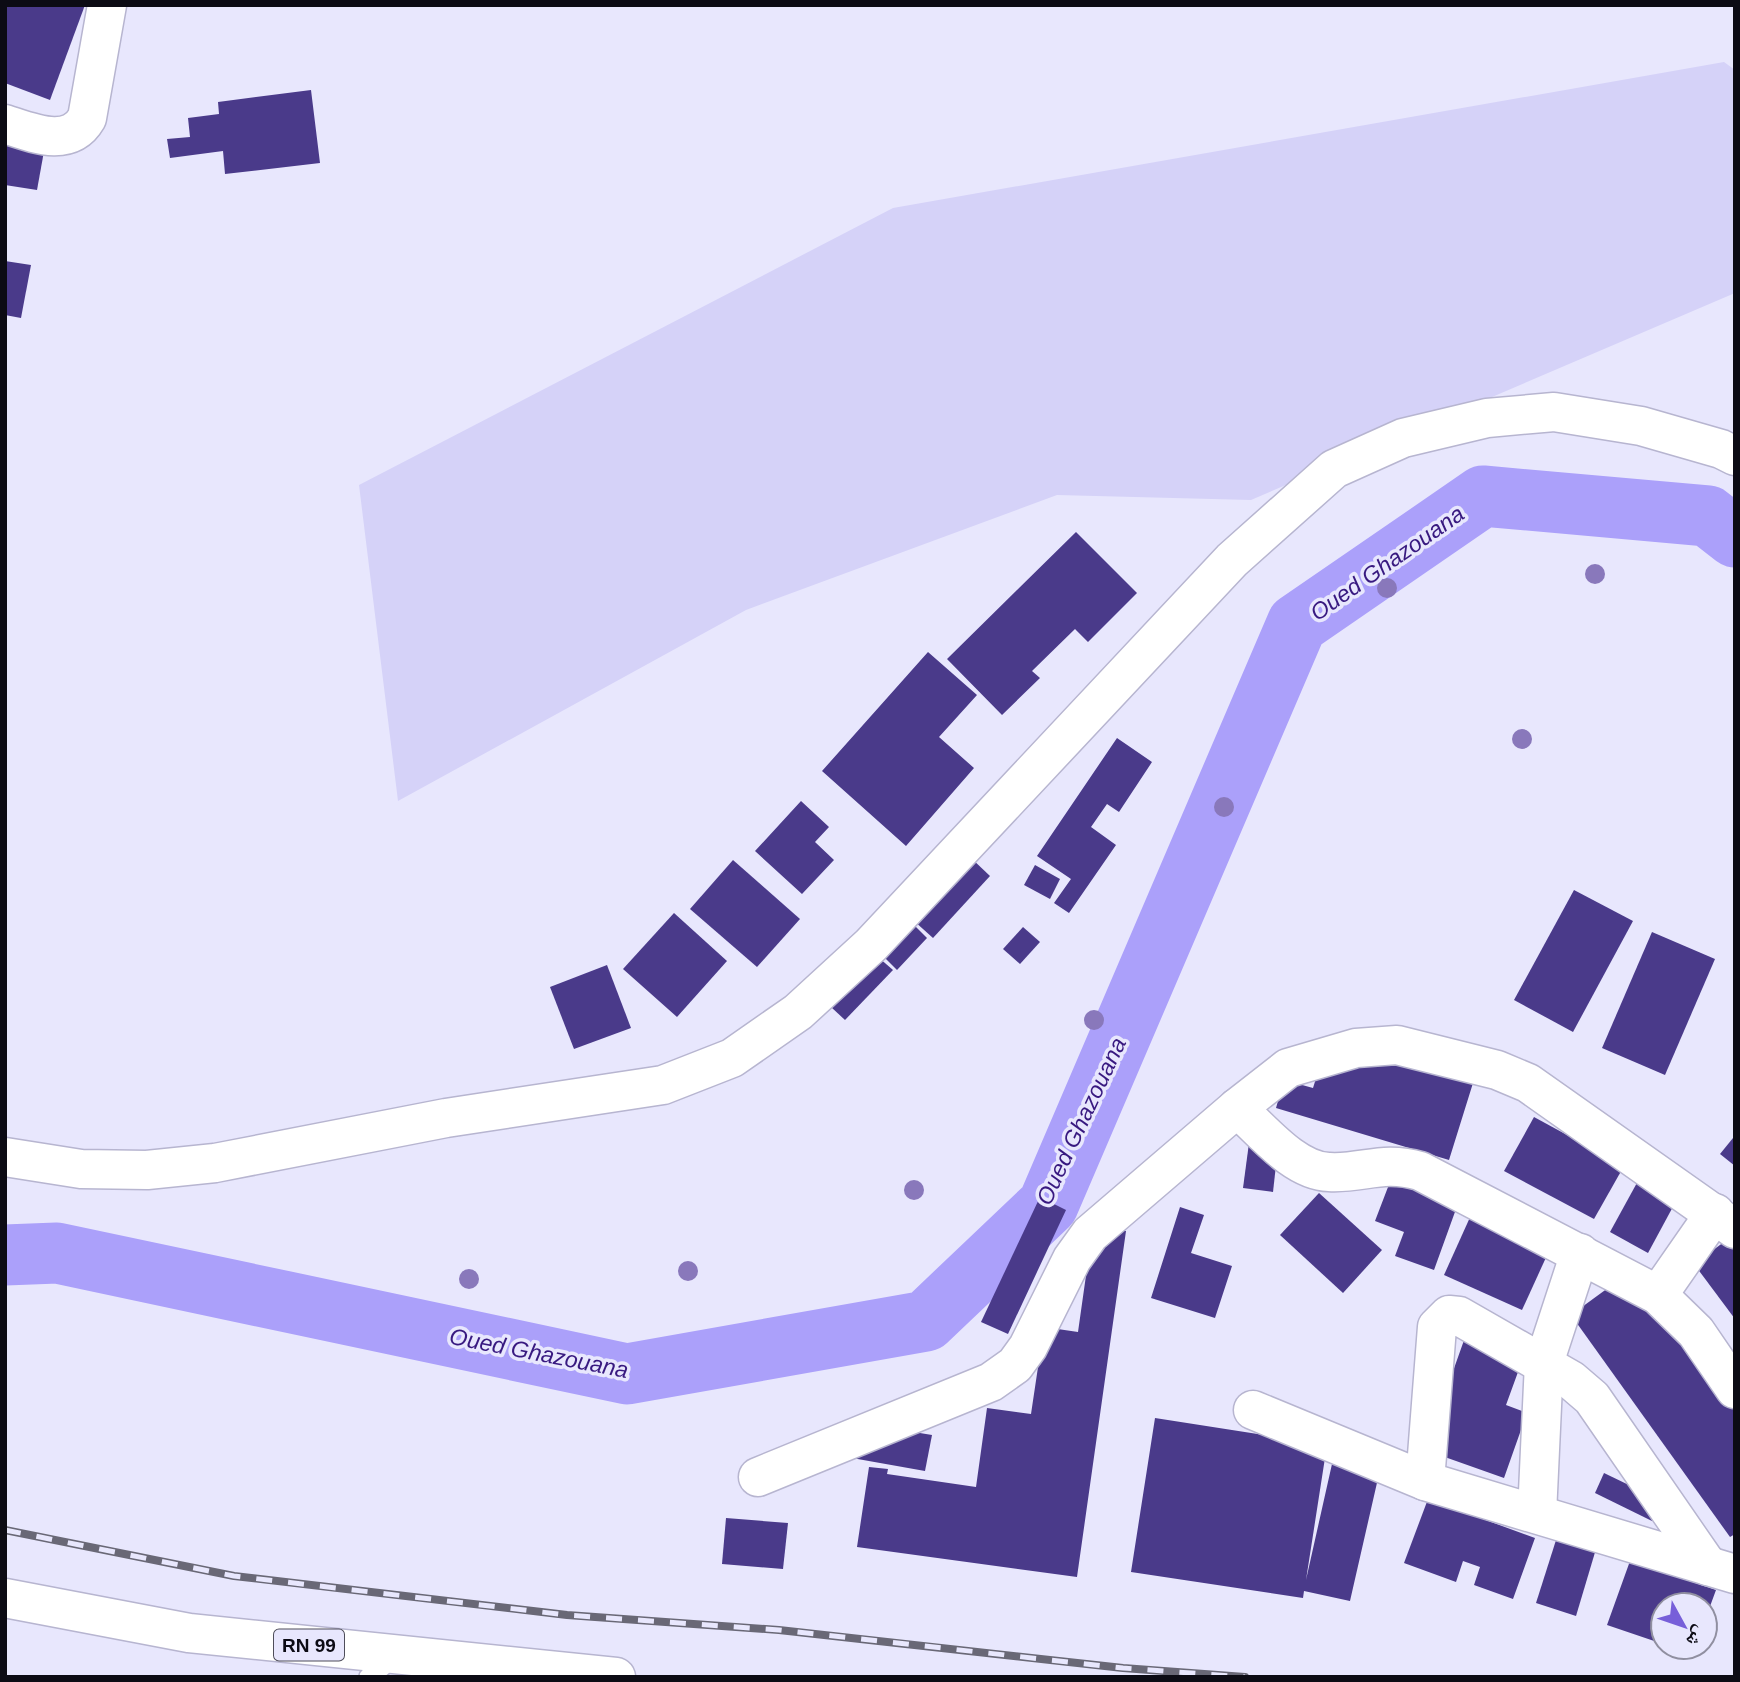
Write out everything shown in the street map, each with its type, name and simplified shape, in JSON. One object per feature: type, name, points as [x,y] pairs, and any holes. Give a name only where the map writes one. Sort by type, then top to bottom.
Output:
[{"type":"street","points":[[5,124],[34,133],[62,137],[79,131],[87,118],[107,5]]},
{"type":"street","points":[[5,1157],[80,1169],[147,1170],[215,1163],[446,1118],[663,1085],[732,1058],[798,1012],[871,945],[1232,560],[1334,469],[1404,438],[1487,418],[1554,412],[1641,426],[1721,449],[1735,456]]},
{"type":"street","points":[[758,1477],[991,1382],[1015,1365],[1028,1347],[1072,1259],[1090,1234],[1237,1108],[1288,1068],[1356,1048],[1397,1045],[1497,1070],[1528,1083],[1725,1221],[1658,1295]]},
{"type":"street","points":[[1237,1108],[1293,1157],[1310,1168],[1328,1172],[1395,1164],[1420,1171],[1658,1295],[1696,1332],[1735,1389]]},
{"type":"street","points":[[1536,1514],[1544,1363],[1580,1253]]},
{"type":"street","points":[[1425,1481],[1437,1327],[1442,1319],[1449,1315],[1459,1316],[1544,1363],[1571,1380],[1592,1398],[1722,1570]]},
{"type":"street","points":[[1253,1410],[1425,1481],[1722,1570]]},
{"type":"street","name":"RN 99","points":[[5,1598],[383,1666],[616,1677]]},
{"type":"shaded area","points":[[1724,62],[1735,70],[1735,293],[1251,500],[1057,495],[746,610],[398,801],[359,485],[893,208]]},
{"type":"building","points":[[6,5],[85,5],[50,100],[5,83]]},
{"type":"building","points":[[311,90],[320,163],[225,174],[223,151],[170,158],[167,139],[190,137],[188,118],[219,114],[218,102]]},
{"type":"building","points":[[5,110],[50,118],[37,190],[5,185]]},
{"type":"building","points":[[5,261],[31,265],[21,318],[5,315]]},
{"type":"building","points":[[1076,532],[1137,593],[1088,642],[1075,629],[1032,671],[1040,678],[1002,715],[947,659]]},
{"type":"building","points":[[928,652],[977,695],[939,737],[974,768],[906,846],[822,771]]},
{"type":"building","points":[[1117,738],[1152,762],[1119,812],[1107,804],[1091,827],[1116,845],[1069,913],[1054,903],[1071,879],[1037,856]]},
{"type":"building","points":[[801,801],[829,827],[815,842],[834,860],[802,894],[755,851]]},
{"type":"building","points":[[970,857],[990,876],[933,938],[913,920]]},
{"type":"building","points":[[733,860],[800,919],[757,967],[690,909]]},
{"type":"building","points":[[1035,865],[1060,879],[1050,899],[1024,885]]},
{"type":"building","points":[[1574,890],[1633,921],[1573,1032],[1514,1000]]},
{"type":"building","points":[[674,913],[727,961],[677,1017],[623,969]]},
{"type":"building","points":[[909,920],[927,938],[897,970],[879,952]]},
{"type":"building","points":[[1023,927],[1040,942],[1020,964],[1003,949]]},
{"type":"building","points":[[1652,932],[1715,959],[1665,1075],[1602,1048]]},
{"type":"building","points":[[878,957],[893,970],[845,1020],[831,1007]]},
{"type":"building","points":[[607,965],[631,1028],[574,1049],[550,987]]},
{"type":"building","points":[[1328,1040],[1473,1083],[1449,1160],[1276,1108],[1284,1080],[1313,1088]]},
{"type":"building","points":[[1534,1117],[1624,1166],[1594,1219],[1504,1171]]},
{"type":"building","points":[[1733,1138],[1735,1140],[1735,1166],[1720,1154]]},
{"type":"building","points":[[1249,1143],[1278,1147],[1273,1192],[1243,1188]]},
{"type":"building","points":[[1644,1170],[1682,1190],[1648,1253],[1610,1232]]},
{"type":"building","points":[[1393,1174],[1460,1198],[1434,1270],[1395,1256],[1404,1232],[1375,1221]]},
{"type":"building","points":[[1319,1193],[1382,1250],[1343,1293],[1280,1235]]},
{"type":"building","points":[[1040,1197],[1066,1210],[1008,1334],[981,1322]]},
{"type":"building","points":[[1476,1204],[1554,1240],[1522,1310],[1444,1275]]},
{"type":"building","points":[[1180,1207],[1204,1215],[1191,1253],[1232,1266],[1215,1318],[1151,1298]]},
{"type":"building","points":[[1093,1226],[1126,1231],[1077,1577],[857,1547],[869,1467],[888,1469],[887,1474],[976,1487],[987,1408],[1031,1414],[1044,1327],[1078,1332]]},
{"type":"building","points":[[1735,1234],[1735,1319],[1694,1264]]},
{"type":"building","points":[[1634,1269],[1735,1409],[1735,1534],[1730,1537],[1571,1315]]},
{"type":"building","points":[[1468,1329],[1526,1350],[1506,1405],[1527,1413],[1504,1478],[1425,1450]]},
{"type":"building","points":[[1155,1418],[1327,1445],[1306,1580],[1332,1464],[1379,1474],[1350,1601],[1304,1591],[1303,1598],[1131,1572]]},
{"type":"building","points":[[859,1423],[932,1435],[925,1471],[852,1458]]},
{"type":"building","points":[[1604,1473],[1662,1501],[1652,1521],[1595,1493]]},
{"type":"building","points":[[1428,1499],[1535,1538],[1513,1599],[1474,1585],[1480,1567],[1463,1561],[1456,1582],[1404,1563]]},
{"type":"building","points":[[726,1518],[788,1523],[783,1569],[722,1564]]},
{"type":"building","points":[[1557,1537],[1596,1549],[1576,1616],[1536,1603]]},
{"type":"building","points":[[1630,1561],[1716,1590],[1649,1591],[1649,1639],[1607,1625]]},
{"type":"waterway","name":"Oued Ghazouana","points":[[5,1255],[57,1253],[627,1374],[926,1321],[1048,1205],[1297,624],[1483,496],[1708,516],[1735,537]]},
{"type":"railway","points":[[5,1530],[234,1576],[567,1615],[779,1630],[1123,1668],[1245,1677]]}]
